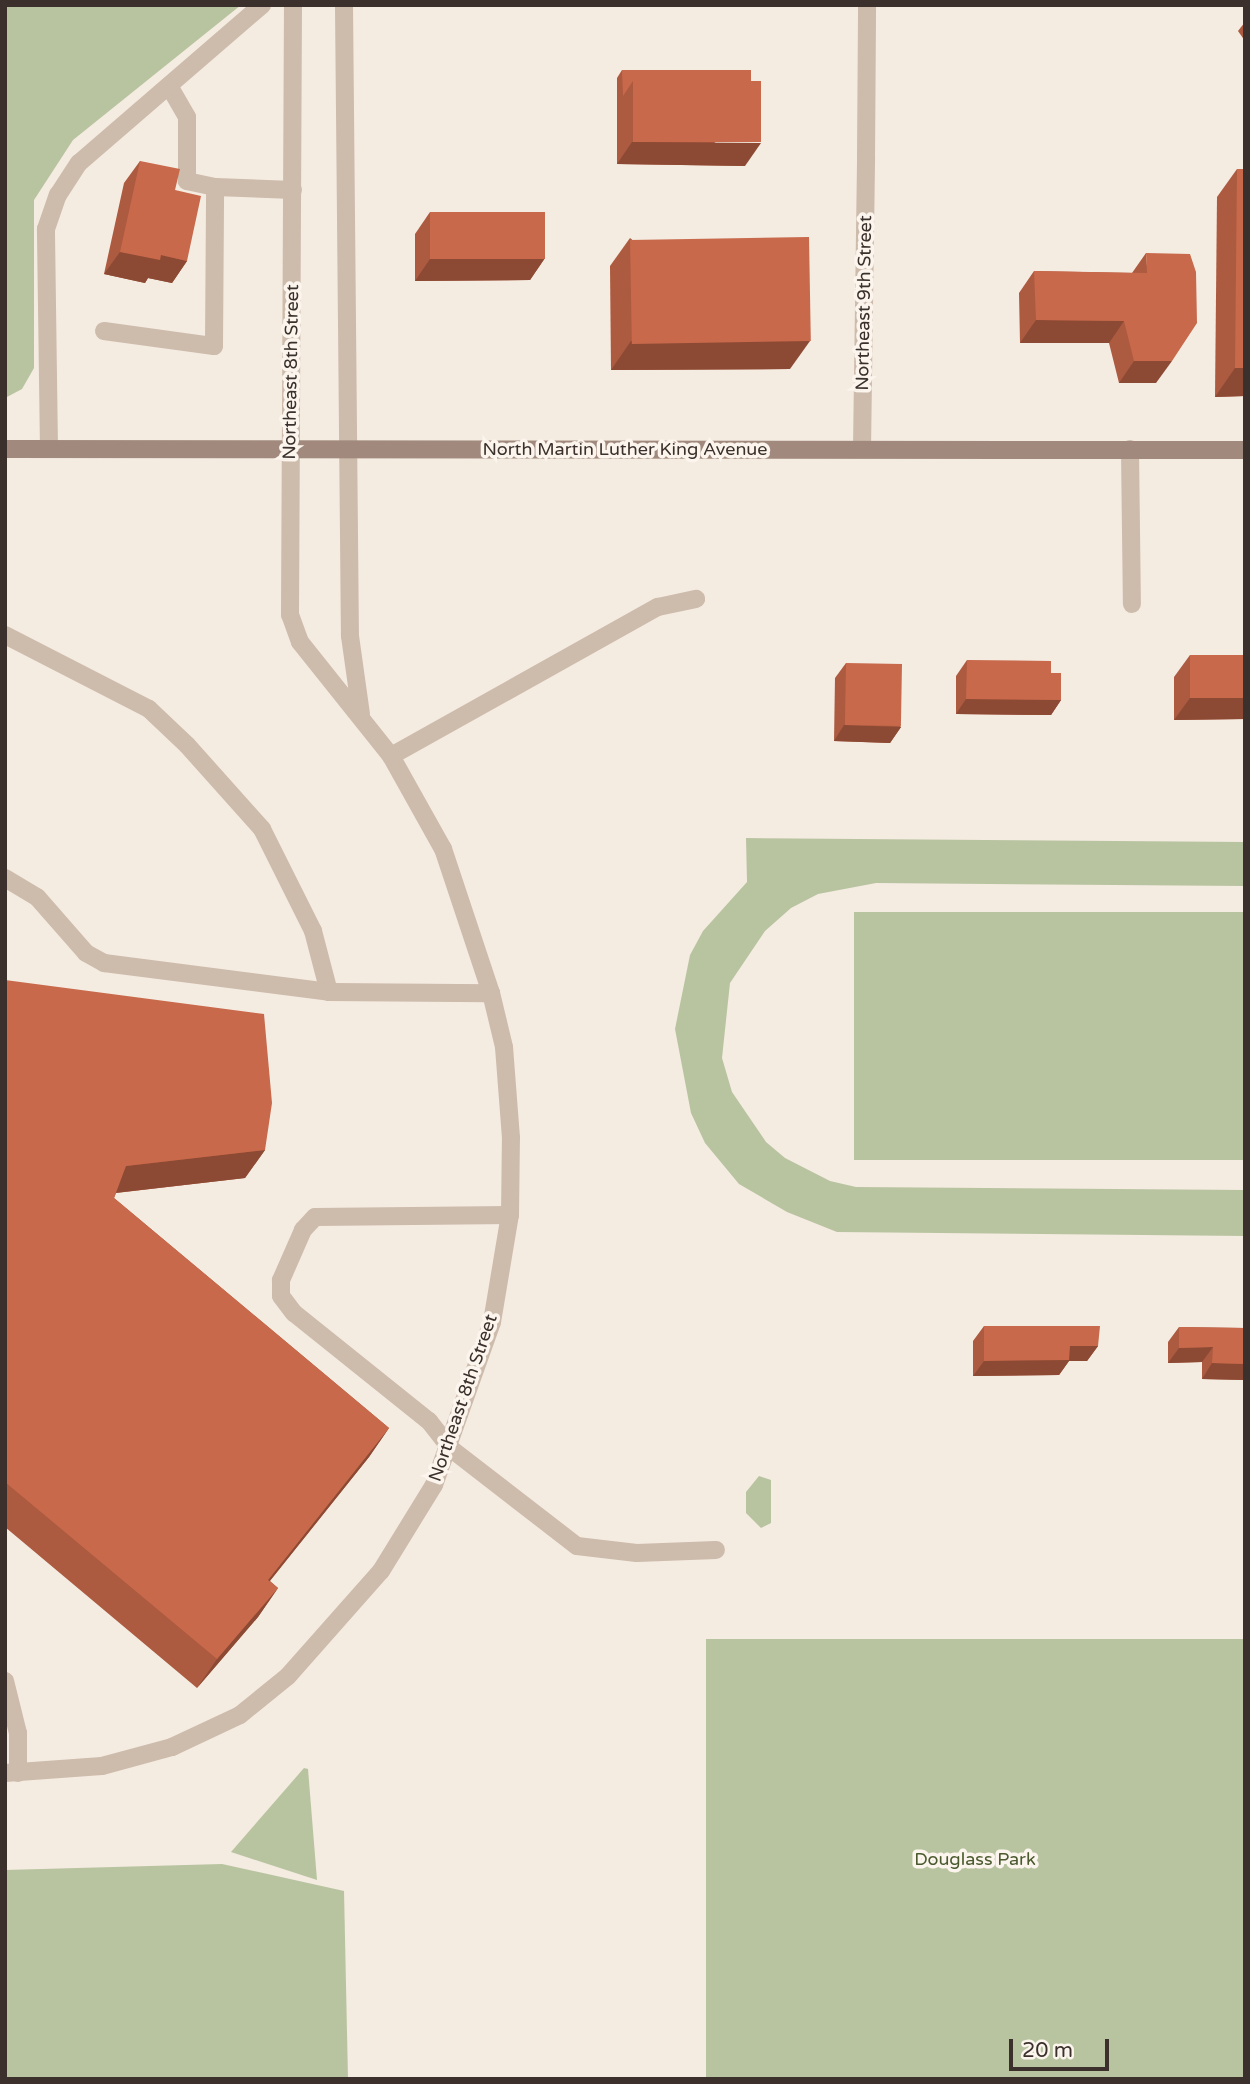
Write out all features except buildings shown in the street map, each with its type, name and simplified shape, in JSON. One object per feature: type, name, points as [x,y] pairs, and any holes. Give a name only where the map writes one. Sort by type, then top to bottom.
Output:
[{"type":"main road","name":"North Martin Luther King Avenue","points":[[5,449],[1245,450]]},
{"type":"street","points":[[49,449],[46,229],[58,195],[79,163],[262,5]]},
{"type":"street","name":"Northeast 8th Street","points":[[12,1773],[102,1766],[172,1747],[240,1715],[288,1676],[360,1598],[434,1485],[450,1448],[492,1322],[510,1215],[511,1138],[504,1047],[491,992],[443,849],[391,756],[300,642],[290,615],[293,5]]},
{"type":"street","name":"Northeast 8th Street","points":[[344,5],[350,636],[360,714]]},
{"type":"street","name":"Northeast 9th Street","points":[[862,449],[867,5]]},
{"type":"street","points":[[169,86],[187,117],[187,181],[215,187],[293,190]]},
{"type":"street","points":[[104,331],[214,346],[215,187]]},
{"type":"street","points":[[1130,449],[1132,604]]},
{"type":"street","points":[[391,756],[658,607],[696,599]]},
{"type":"street","points":[[5,635],[149,709],[187,745],[262,830],[313,931],[329,992]]},
{"type":"street","points":[[5,877],[37,897],[86,953],[104,963],[329,992],[491,992]]},
{"type":"street","points":[[510,1215],[315,1217],[303,1230],[281,1280],[281,1296],[294,1313],[429,1422],[450,1448],[577,1546],[637,1553],[716,1550]]},
{"type":"street","points":[[5,1681],[18,1733],[12,1773]]},
{"type":"green space","points":[[5,5],[241,5],[73,140],[34,200],[34,368],[22,389],[5,398]]},
{"type":"green space","points":[[746,838],[1245,842],[1245,886],[876,883],[818,894],[791,908],[765,931],[730,983],[722,1058],[732,1092],[766,1142],[785,1158],[830,1181],[856,1187],[1245,1190],[1245,1236],[837,1232],[787,1212],[739,1184],[705,1143],[691,1113],[675,1029],[690,955],[703,931],[747,882]]},
{"type":"green space","points":[[854,912],[1245,912],[1245,1160],[854,1160]]},
{"type":"green space","points":[[759,1476],[771,1480],[771,1523],[761,1528],[746,1513],[746,1492]]},
{"type":"green space","name":"Douglass Park","points":[[706,1639],[1245,1639],[1245,2079],[706,2079]]},
{"type":"green space","points":[[304,1768],[308,1769],[317,1880],[231,1852]]},
{"type":"green space","points":[[222,1864],[344,1891],[348,2079],[5,2079],[5,1870]]}]
